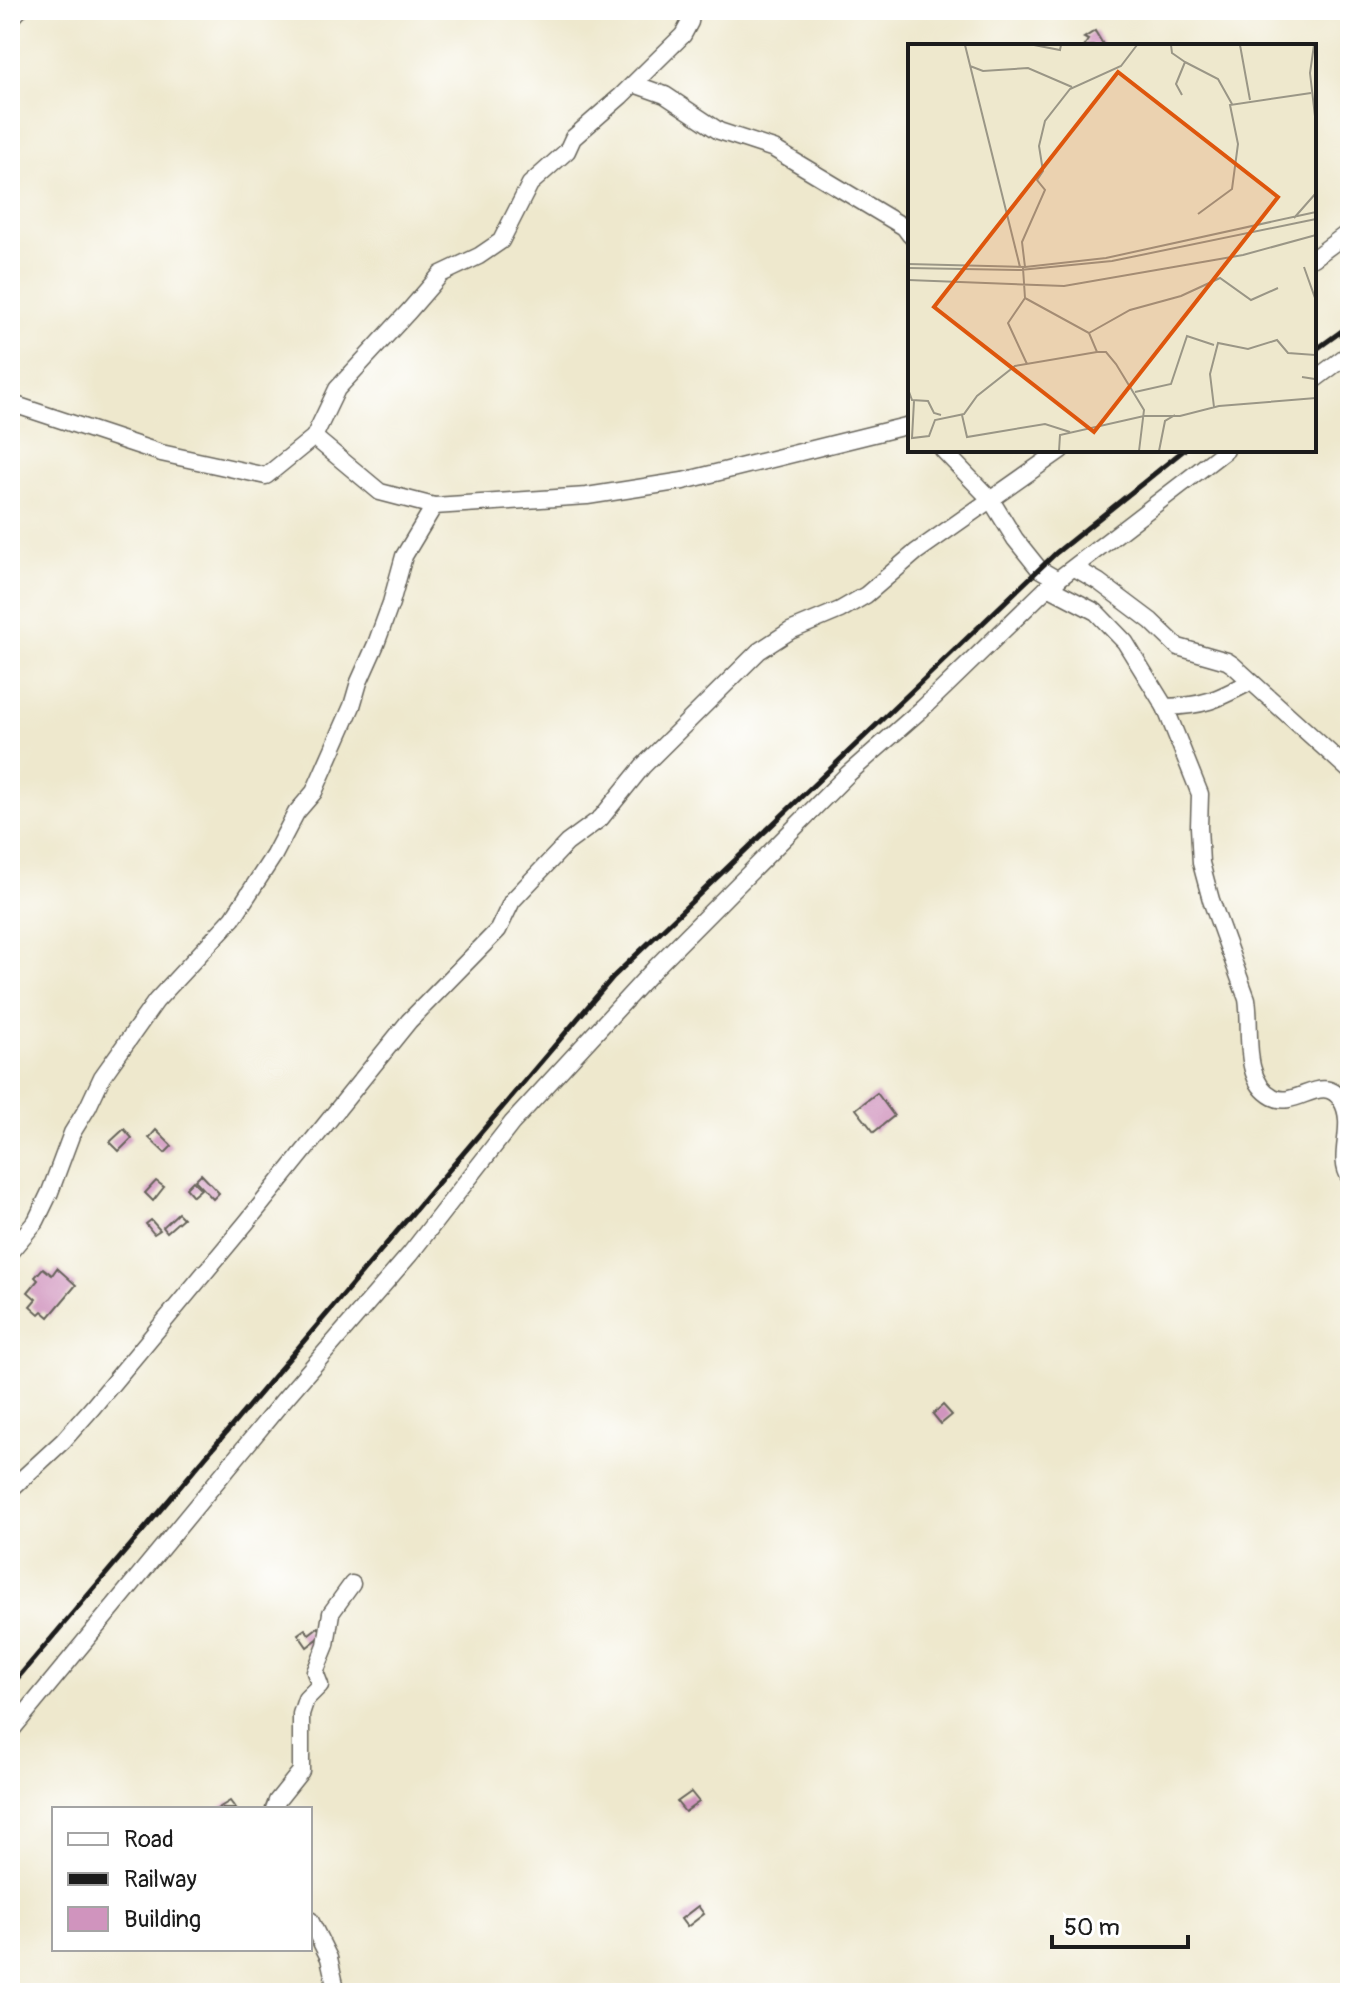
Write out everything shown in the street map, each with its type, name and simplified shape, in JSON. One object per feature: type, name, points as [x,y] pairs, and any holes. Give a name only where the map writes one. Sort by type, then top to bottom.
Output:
[{"type":"street","points":[[10,20],[19,10]]},
{"type":"street","points":[[10,403],[161,453],[266,476],[314,437],[337,389],[441,274],[479,256],[501,241],[530,184],[567,151],[573,138],[683,35],[692,10]]},
{"type":"street","points":[[634,84],[665,95],[719,131],[774,149],[904,227],[908,232]]},
{"type":"street","points":[[1316,256],[1350,231]]},
{"type":"street","points":[[1316,378],[1350,353]]},
{"type":"street","points":[[314,437],[380,492],[434,506],[587,496],[683,481],[908,425]]},
{"type":"street","points":[[945,452],[991,500],[1015,539],[1053,584],[1096,612],[1125,642],[1165,707],[1200,794],[1201,863],[1247,999],[1255,1079],[1265,1092],[1276,1099],[1297,1098],[1324,1088],[1335,1093],[1348,1120],[1345,1167],[1350,1178]]},
{"type":"street","points":[[10,1490],[63,1441],[93,1407],[409,1021],[498,930],[512,901],[567,843],[601,818],[643,766],[759,651],[790,631],[840,610],[866,595],[916,552],[1058,452]]},
{"type":"street","points":[[10,1732],[282,1402],[410,1254],[512,1123],[656,967],[848,774],[923,708],[1053,584],[1223,452]]},
{"type":"street","points":[[10,1252],[36,1221],[72,1133],[102,1077],[156,1001],[233,918],[274,855],[296,813],[314,792],[376,644],[404,556],[434,506]]},
{"type":"street","points":[[1075,568],[1151,621],[1178,647],[1227,661],[1350,771]]},
{"type":"street","points":[[1165,707],[1215,701],[1250,682]]},
{"type":"street","points":[[275,1807],[301,1771],[301,1714],[306,1699],[320,1685],[315,1672],[326,1645],[331,1613],[352,1584]]},
{"type":"street","points":[[312,1924],[329,1958],[337,1993]]},
{"type":"building","points":[[1095,31],[1103,44],[1085,44],[1088,40],[1084,38]]},
{"type":"building","points":[[877,1093],[894,1116],[874,1132],[856,1109]]},
{"type":"building","points":[[124,1129],[132,1138],[119,1151],[110,1142]]},
{"type":"building","points":[[156,1130],[172,1146],[165,1153],[149,1138]]},
{"type":"building","points":[[201,1174],[219,1193],[213,1199],[195,1180]]},
{"type":"building","points":[[156,1181],[164,1187],[153,1201],[145,1193]]},
{"type":"building","points":[[193,1181],[201,1189],[193,1196],[186,1188]]},
{"type":"building","points":[[178,1213],[183,1218],[167,1232],[163,1227]]},
{"type":"building","points":[[151,1220],[160,1230],[154,1234],[146,1224]]},
{"type":"building","points":[[43,1268],[52,1275],[57,1268],[76,1285],[49,1317],[42,1311],[39,1314],[30,1306],[36,1299],[28,1292]]},
{"type":"building","points":[[943,1405],[952,1415],[941,1424],[933,1414]]},
{"type":"building","points":[[318,1627],[324,1634],[307,1647],[298,1634],[305,1629],[309,1634]]},
{"type":"building","points":[[691,1792],[699,1802],[685,1812],[677,1802]]},
{"type":"building","points":[[230,1801],[234,1807],[220,1807]]},
{"type":"building","points":[[698,1906],[704,1914],[687,1927],[681,1919]]},
{"type":"railway","points":[[1316,350],[1350,325]]},
{"type":"railway","points":[[10,1687],[613,977],[1056,553],[1182,452]]}]
